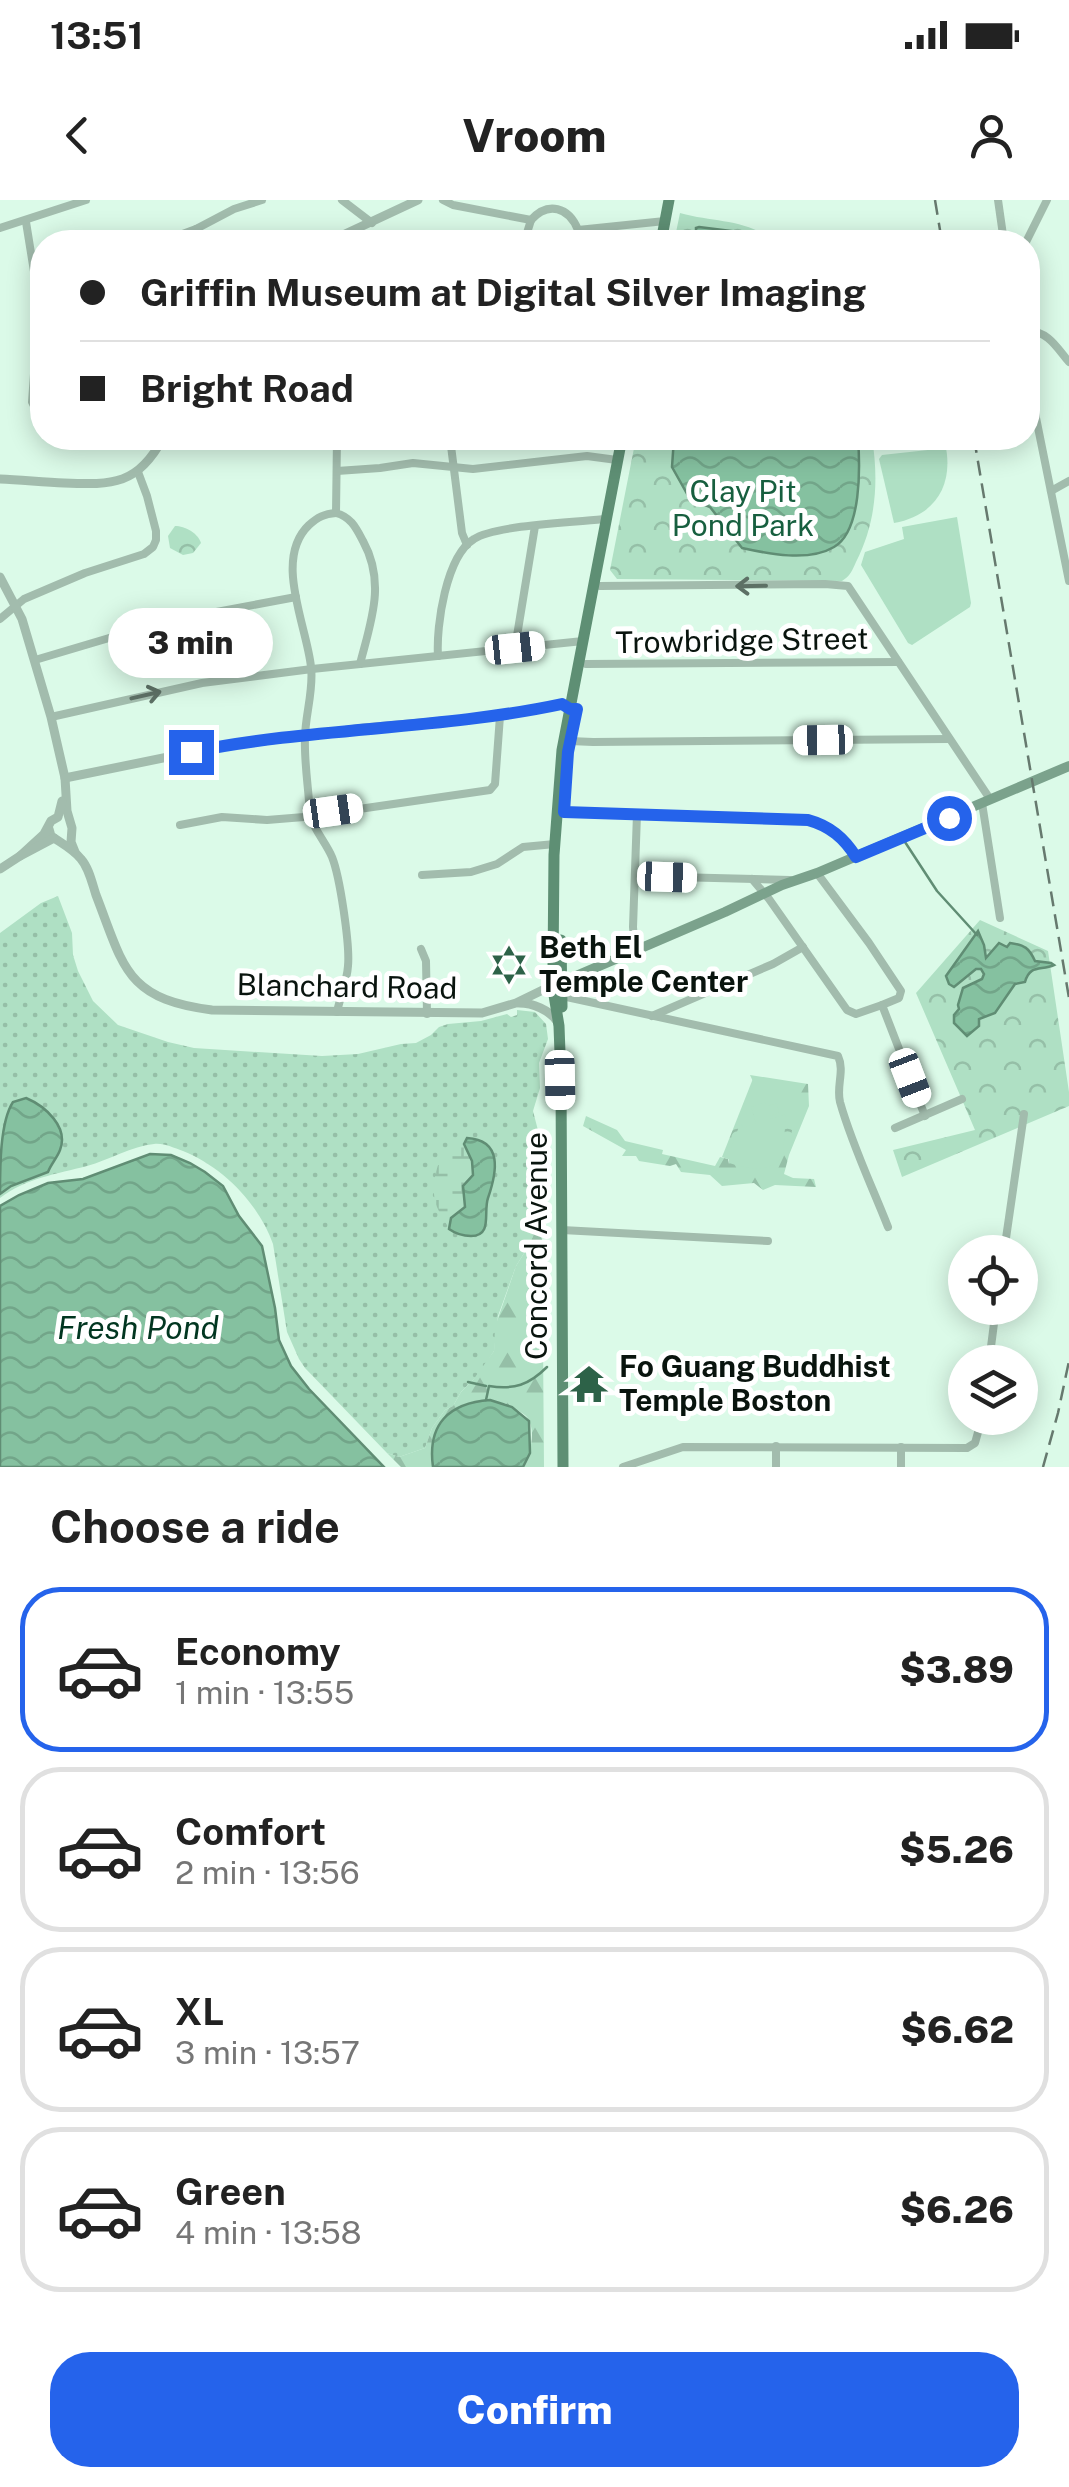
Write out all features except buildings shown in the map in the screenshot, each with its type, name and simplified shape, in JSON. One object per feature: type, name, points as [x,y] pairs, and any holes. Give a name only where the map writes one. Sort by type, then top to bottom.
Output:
[{"type":"main road","points":[[665,230],[673,200]]},
{"type":"main road","points":[[667,230],[673,200]]},
{"type":"main road","name":"Concord Avenue","points":[[559,987],[555,844],[567,740],[622,450]]},
{"type":"main road","name":"Concord Avenue","points":[[563,1467],[559,987],[567,740]]},
{"type":"main road","name":"Blanchard Road","points":[[559,987],[794,881],[1069,766]]},
{"type":"street","points":[[0,228],[86,200]]},
{"type":"street","points":[[344,200],[372,223]]},
{"type":"street","points":[[356,230],[418,200]]},
{"type":"street","points":[[443,200],[531,220]]},
{"type":"street","points":[[998,200],[1002,230]]},
{"type":"street","points":[[1032,230],[1048,200]]},
{"type":"street","points":[[191,230],[256,201]]},
{"type":"street","points":[[528,230],[531,220],[541,211],[554,208],[571,216],[578,230],[665,221]]},
{"type":"street","points":[[26,222],[30,241]]},
{"type":"street","points":[[1040,333],[1069,362]]},
{"type":"street","points":[[1040,437],[1069,581]]},
{"type":"street","points":[[0,479],[110,484],[138,472],[157,450]]},
{"type":"street","points":[[336,513],[337,450]]},
{"type":"street","points":[[451,450],[467,545]]},
{"type":"street","points":[[337,471],[413,463],[453,468],[500,467],[586,456],[620,460]]},
{"type":"street","points":[[0,619],[37,594],[144,554],[153,546],[156,531],[138,472]]},
{"type":"street","points":[[1051,491],[1069,482]]},
{"type":"street","points":[[337,1012],[348,970],[345,932],[335,868],[310,816],[305,735],[312,669],[293,569],[294,547],[302,532],[326,514],[336,513],[352,522],[376,574],[373,621],[360,664]]},
{"type":"street","points":[[438,656],[445,591],[474,538],[535,526],[609,519]]},
{"type":"street","points":[[515,648],[535,526]]},
{"type":"street","points":[[0,578],[16,606],[35,660],[65,783],[63,819],[72,828],[0,869]]},
{"type":"street","points":[[597,586],[848,586],[986,801],[1000,918]]},
{"type":"street","points":[[35,660],[163,622],[296,596]]},
{"type":"street","points":[[51,717],[202,683],[586,641]]},
{"type":"street","name":"Trowbridge Street","points":[[583,664],[898,662]]},
{"type":"street","points":[[65,783],[217,746],[573,709]]},
{"type":"street","points":[[180,826],[222,817],[267,820],[310,816],[482,792],[495,784],[500,716]]},
{"type":"street","points":[[567,740],[949,738]]},
{"type":"street","points":[[564,812],[808,820],[830,828],[856,857]]},
{"type":"street","points":[[635,951],[637,814]]},
{"type":"street","points":[[58,836],[51,822],[63,819]]},
{"type":"street","name":"Blanchard Road","points":[[58,836],[85,865],[127,972],[147,990],[175,1002],[212,1010],[482,1013],[559,987]]},
{"type":"street","points":[[422,875],[471,872],[497,864],[523,847],[555,844]]},
{"type":"street","points":[[752,879],[851,1013],[899,998],[902,991],[817,874]]},
{"type":"street","points":[[635,876],[794,881]]},
{"type":"street","points":[[652,1016],[773,964],[802,946]]},
{"type":"street","points":[[421,949],[426,962],[427,1014]]},
{"type":"street","points":[[559,987],[652,1016],[828,1052],[840,1058],[839,1098],[888,1227]]},
{"type":"street","points":[[516,1003],[532,1005],[550,1014],[559,1026]]},
{"type":"street","points":[[882,1005],[925,1116]]},
{"type":"street","points":[[896,1128],[962,1099]]},
{"type":"street","points":[[1006,1235],[1024,1114]]},
{"type":"street","points":[[562,1230],[768,1242]]},
{"type":"street","points":[[623,1467],[683,1447],[968,1448],[977,1435]]},
{"type":"street","points":[[776,1446],[776,1467]]},
{"type":"street","points":[[901,1447],[901,1467]]},
{"type":"green space","points":[[680,213],[755,230],[676,230]]},
{"type":"green space","name":"Clay Pit Pond Park","points":[[634,450],[873,450],[872,517],[851,573],[842,581],[617,579],[610,570]]},
{"type":"green space","points":[[946,450],[946,475],[938,498],[920,514],[894,523],[879,459],[882,455]]},
{"type":"green space","points":[[957,517],[970,607],[912,645],[861,565],[865,552],[904,539],[902,527]]},
{"type":"green space","points":[[175,526],[191,531],[199,539],[201,543],[193,553],[183,555],[170,548],[168,536]]},
{"type":"green space","points":[[58,896],[72,933],[78,971],[93,1001],[118,1025],[168,1042],[194,1048],[322,1056],[416,1043],[448,1024],[507,1014],[511,1017],[517,1015],[517,1010],[535,1012],[546,1024],[548,1039],[539,1063],[540,1088],[533,1111],[541,1142],[542,1217],[516,1266],[498,1316],[494,1351],[432,1428],[425,1448],[399,1457],[387,1453],[305,1368],[287,1332],[273,1244],[267,1229],[238,1189],[198,1158],[165,1145],[146,1145],[31,1181],[0,1198],[0,933],[41,903]]},
{"type":"green space","points":[[980,920],[1048,951],[1069,1106],[902,1177],[893,1150],[975,1130],[916,993]]},
{"type":"green space","points":[[750,1075],[808,1084],[809,1106],[784,1174],[814,1179],[816,1187],[775,1185],[763,1190],[754,1183],[722,1186],[710,1175],[681,1172],[676,1164],[622,1156],[626,1150],[583,1126],[586,1116],[617,1130],[625,1141],[663,1150],[662,1154],[715,1166],[720,1157],[728,1159],[729,1164],[756,1088]]},
{"type":"green space","points":[[754,1076],[797,1106],[789,1145],[776,1173],[722,1157]]},
{"type":"green space","points":[[765,1102],[767,1106],[777,1103],[779,1113],[770,1119],[786,1114],[783,1155],[766,1167],[729,1163],[740,1124],[744,1127],[756,1123],[751,1107]]},
{"type":"green space","points":[[467,1138],[464,1144],[473,1175],[463,1192],[465,1207],[451,1218],[449,1229],[438,1210],[435,1177],[448,1148]]},
{"type":"green space","points":[[542,1217],[544,1467],[523,1467],[532,1429],[525,1415],[505,1403],[434,1437],[433,1467],[401,1467],[387,1453],[399,1457],[425,1448],[432,1428],[494,1351],[495,1327],[516,1266]]},
{"type":"water","points":[[673,450],[858,450],[857,497],[850,527],[843,539],[824,552],[776,554],[742,548],[710,507],[690,499],[672,467]]},
{"type":"water","points":[[978,931],[986,958],[999,943],[1007,947],[1010,943],[1026,948],[1035,961],[1054,965],[1033,970],[1025,982],[1015,984],[995,1013],[979,1019],[979,1026],[967,1036],[954,1023],[954,1015],[963,988],[982,979],[984,974],[976,969],[954,987],[946,976]]},
{"type":"water","points":[[26,1098],[41,1106],[58,1126],[60,1150],[48,1172],[0,1194],[5,1121],[13,1102]]},
{"type":"water","points":[[467,1138],[487,1145],[495,1168],[485,1228],[471,1236],[449,1229],[451,1218],[465,1207],[463,1186],[473,1175],[464,1144]]},
{"type":"water","name":"Fresh Pond","points":[[150,1154],[171,1155],[190,1163],[223,1186],[262,1246],[279,1340],[291,1366],[384,1467],[0,1467],[0,1206],[48,1183],[83,1179]]},
{"type":"water","points":[[490,1400],[512,1407],[529,1421],[530,1453],[523,1467],[433,1467],[434,1439],[444,1418],[463,1406]]},
{"type":"waterway","points":[[905,842],[937,891],[977,935]]},
{"type":"waterway","points":[[486,1400],[489,1386],[521,1385],[547,1367]]},
{"type":"waterway","points":[[468,1382],[486,1386]]},
{"type":"railway","points":[[935,200],[940,230]]},
{"type":"railway","points":[[976,450],[1069,998]]},
{"type":"railway","points":[[1043,1467],[1069,1361]]},
{"type":"place","name":"Beth El Temple Center","points":[[509,965]]},
{"type":"place","name":"Fo Guang Buddhist Temple Boston","points":[[589,1384]]},
{"type":"route","points":[[191,752],[364,728],[500,716],[562,704],[577,709],[568,752],[564,812],[808,820],[830,828],[856,857],[949,818]]}]
